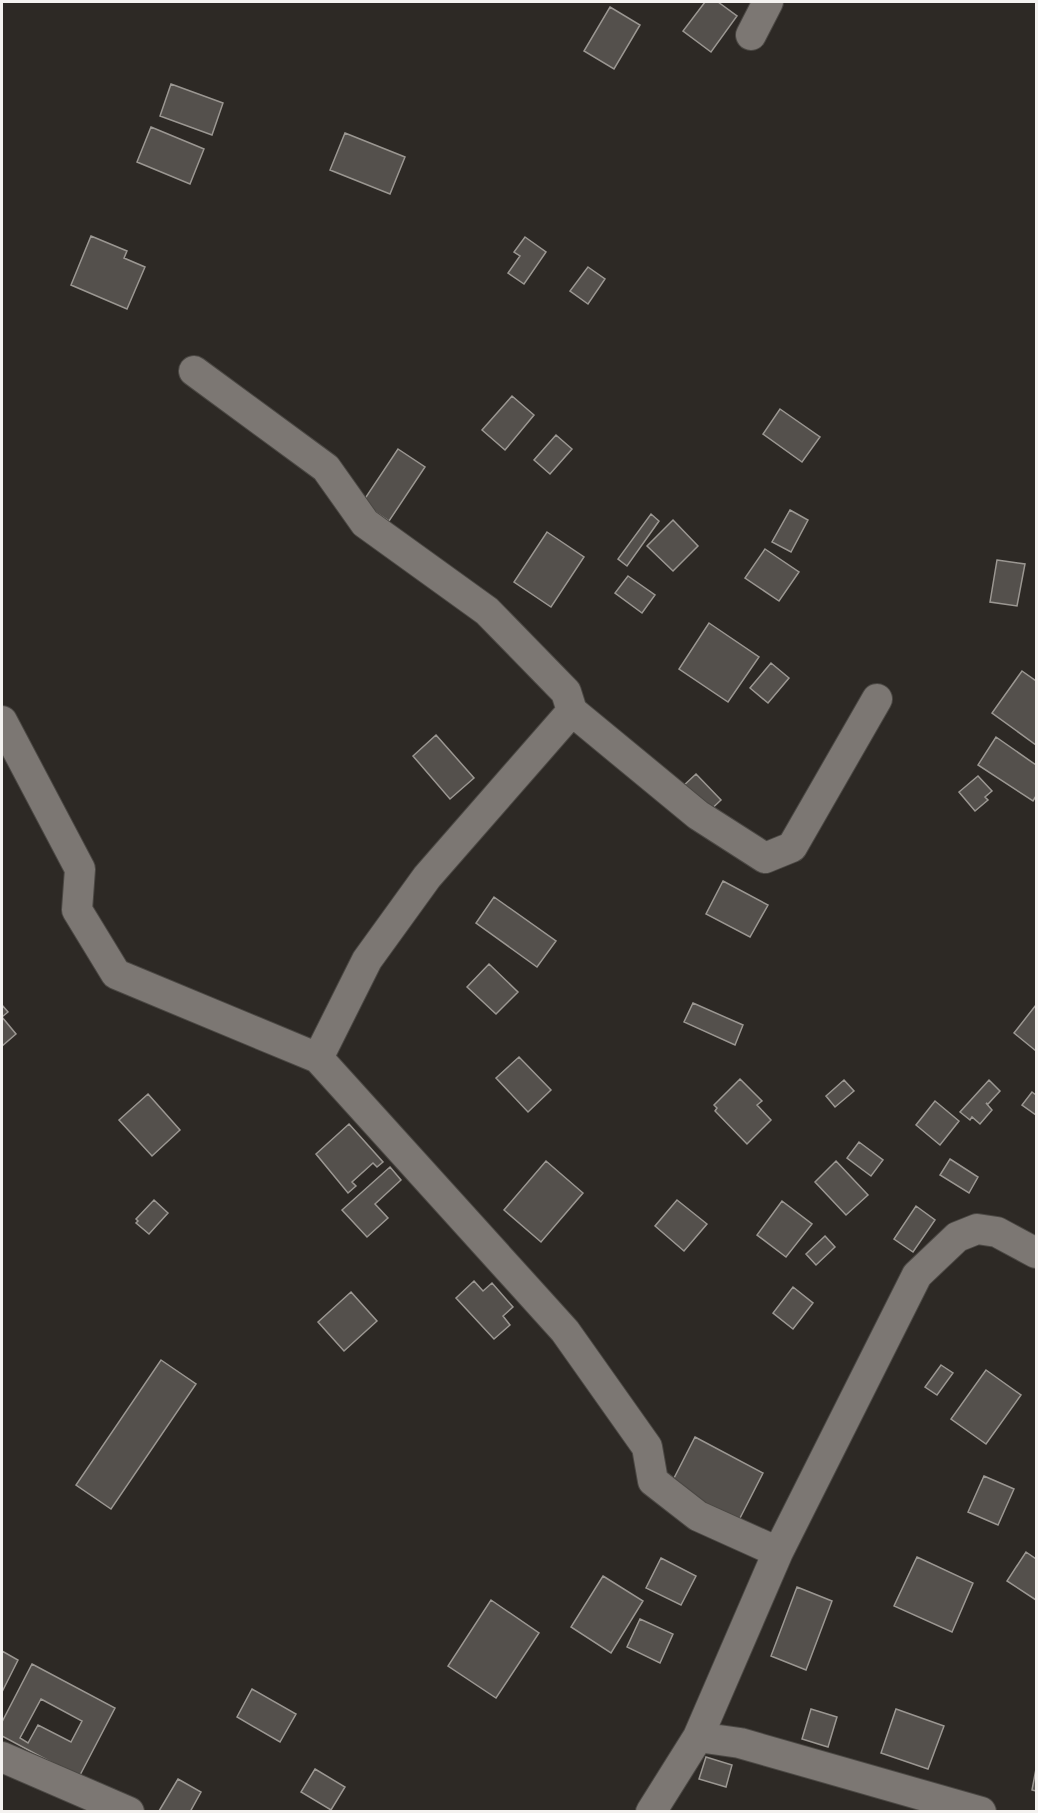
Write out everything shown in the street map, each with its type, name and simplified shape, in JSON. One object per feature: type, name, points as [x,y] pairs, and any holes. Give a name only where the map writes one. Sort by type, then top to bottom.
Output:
[{"type":"street","points":[[751,35],[768,2]]},
{"type":"street","points":[[194,371],[326,468],[365,523],[487,611],[566,692],[572,711],[698,815],[765,858],[792,847],[877,699]]},
{"type":"street","points":[[318,1058],[367,960],[427,877],[572,711]]},
{"type":"street","points":[[2,721],[80,870],[77,910],[116,974],[318,1058],[565,1331],[647,1447],[653,1481],[698,1516],[778,1552]]},
{"type":"street","points":[[651,1812],[698,1737],[778,1552],[917,1275],[957,1237],[977,1229],[997,1232],[1036,1253]]},
{"type":"street","points":[[698,1737],[740,1743],[981,1812]]},
{"type":"street","points":[[2,1757],[129,1812]]},
{"type":"building","points":[[705,2],[718,2],[737,16],[711,52],[683,31]]},
{"type":"building","points":[[610,7],[640,25],[614,69],[584,51]]},
{"type":"building","points":[[171,84],[223,103],[212,135],[160,116]]},
{"type":"building","points":[[151,127],[204,149],[190,184],[137,162]]},
{"type":"building","points":[[345,133],[405,157],[390,194],[330,170]]},
{"type":"building","points":[[91,236],[127,251],[124,258],[145,267],[127,309],[71,285]]},
{"type":"building","points":[[525,237],[546,252],[524,284],[508,273],[520,256],[514,252]]},
{"type":"building","points":[[588,267],[605,279],[588,304],[570,291]]},
{"type":"building","points":[[512,396],[534,415],[505,450],[482,430]]},
{"type":"building","points":[[780,409],[820,437],[802,462],[763,434]]},
{"type":"building","points":[[556,435],[572,449],[550,474],[534,460]]},
{"type":"building","points":[[398,449],[425,467],[389,521],[362,503]]},
{"type":"building","points":[[790,510],[808,520],[791,552],[772,542]]},
{"type":"building","points":[[651,514],[659,521],[627,566],[618,559]]},
{"type":"building","points":[[673,520],[698,546],[673,571],[647,546]]},
{"type":"building","points":[[547,532],[584,557],[551,607],[514,582]]},
{"type":"building","points":[[765,549],[799,572],[779,601],[745,578]]},
{"type":"building","points":[[997,560],[1025,564],[1017,606],[990,602]]},
{"type":"building","points":[[628,576],[655,595],[642,613],[615,593]]},
{"type":"building","points":[[709,623],[759,657],[728,702],[679,669]]},
{"type":"building","points":[[771,663],[789,678],[768,703],[750,688]]},
{"type":"building","points":[[1022,671],[1036,681],[1036,745],[992,713]]},
{"type":"building","points":[[436,735],[474,778],[450,799],[413,756]]},
{"type":"building","points":[[996,737],[1036,765],[1036,796],[1033,801],[978,765]]},
{"type":"building","points":[[696,774],[721,800],[705,815],[681,788]]},
{"type":"building","points":[[978,776],[992,791],[985,797],[988,800],[975,811],[959,792]]},
{"type":"building","points":[[723,881],[768,905],[750,937],[706,914]]},
{"type":"building","points":[[494,897],[556,941],[537,967],[476,923]]},
{"type":"building","points":[[489,964],[518,992],[496,1014],[467,987]]},
{"type":"building","points":[[693,1003],[743,1025],[735,1045],[684,1022]]},
{"type":"building","points":[[2,1005],[8,1012],[2,1017]]},
{"type":"building","points":[[1036,1005],[1036,1051],[1014,1033]]},
{"type":"building","points":[[2,1017],[16,1034],[2,1046]]},
{"type":"building","points":[[519,1057],[551,1090],[528,1112],[496,1078]]},
{"type":"building","points":[[740,1079],[762,1101],[757,1105],[771,1120],[747,1144],[715,1111],[717,1108],[714,1105]]},
{"type":"building","points":[[844,1080],[854,1091],[835,1107],[826,1096]]},
{"type":"building","points":[[989,1080],[1000,1091],[988,1104],[986,1103],[992,1110],[980,1124],[972,1117],[970,1120],[960,1112]]},
{"type":"building","points":[[1032,1092],[1036,1095],[1036,1115],[1022,1105]]},
{"type":"building","points":[[148,1094],[180,1130],[152,1156],[119,1120]]},
{"type":"building","points":[[935,1101],[959,1121],[940,1145],[916,1125]]},
{"type":"building","points":[[349,1124],[383,1162],[377,1167],[373,1163],[352,1182],[356,1186],[348,1193],[316,1154]]},
{"type":"building","points":[[859,1142],[883,1160],[871,1176],[847,1158]]},
{"type":"building","points":[[950,1159],[978,1177],[969,1193],[940,1175]]},
{"type":"building","points":[[546,1161],[583,1193],[541,1242],[504,1210]]},
{"type":"building","points":[[836,1161],[868,1195],[846,1215],[815,1182]]},
{"type":"building","points":[[390,1167],[401,1180],[375,1204],[388,1218],[367,1237],[342,1210]]},
{"type":"building","points":[[154,1200],[168,1213],[149,1234],[136,1223],[138,1221],[136,1219]]},
{"type":"building","points":[[677,1200],[707,1224],[684,1251],[655,1226]]},
{"type":"building","points":[[782,1201],[812,1224],[786,1257],[757,1235]]},
{"type":"building","points":[[916,1206],[935,1220],[913,1252],[894,1239]]},
{"type":"building","points":[[825,1236],[835,1247],[816,1265],[806,1254]]},
{"type":"building","points":[[474,1281],[483,1291],[492,1283],[513,1307],[503,1316],[510,1325],[494,1339],[456,1298]]},
{"type":"building","points":[[793,1287],[813,1303],[793,1329],[773,1313]]},
{"type":"building","points":[[351,1292],[377,1321],[344,1351],[318,1322]]},
{"type":"building","points":[[161,1360],[196,1384],[111,1509],[76,1485]]},
{"type":"building","points":[[941,1365],[953,1373],[937,1395],[925,1387]]},
{"type":"building","points":[[986,1370],[1021,1395],[986,1444],[951,1419]]},
{"type":"building","points":[[695,1437],[763,1473],[738,1522],[670,1486]]},
{"type":"building","points":[[984,1476],[1014,1489],[998,1525],[968,1512]]},
{"type":"building","points":[[1026,1552],[1036,1559],[1036,1600],[1007,1581]]},
{"type":"building","points":[[917,1557],[973,1583],[952,1632],[894,1606]]},
{"type":"building","points":[[661,1558],[696,1576],[681,1605],[646,1588]]},
{"type":"building","points":[[603,1576],[643,1601],[611,1653],[571,1627]]},
{"type":"building","points":[[797,1587],[832,1601],[806,1670],[771,1656]]},
{"type":"building","points":[[491,1600],[539,1633],[496,1698],[448,1666]]},
{"type":"building","points":[[640,1619],[673,1634],[660,1663],[627,1647]]},
{"type":"building","points":[[2,1651],[18,1660],[2,1692]]},
{"type":"building","points":[[32,1664],[115,1708],[79,1777],[2,1736],[2,1722]],"holes":[[[41,1699],[82,1721],[71,1742],[38,1725],[28,1743],[20,1738]]]},
{"type":"building","points":[[252,1689],[296,1714],[280,1742],[237,1717]]},
{"type":"building","points":[[811,1709],[837,1717],[828,1747],[802,1739]]},
{"type":"building","points":[[896,1709],[944,1726],[928,1769],[881,1753]]},
{"type":"building","points":[[706,1757],[732,1765],[726,1787],[699,1779]]},
{"type":"building","points":[[315,1769],[345,1787],[331,1810],[301,1792]]},
{"type":"building","points":[[1036,1769],[1036,1791],[1032,1790]]},
{"type":"building","points":[[178,1779],[201,1792],[190,1812],[159,1811]]}]
